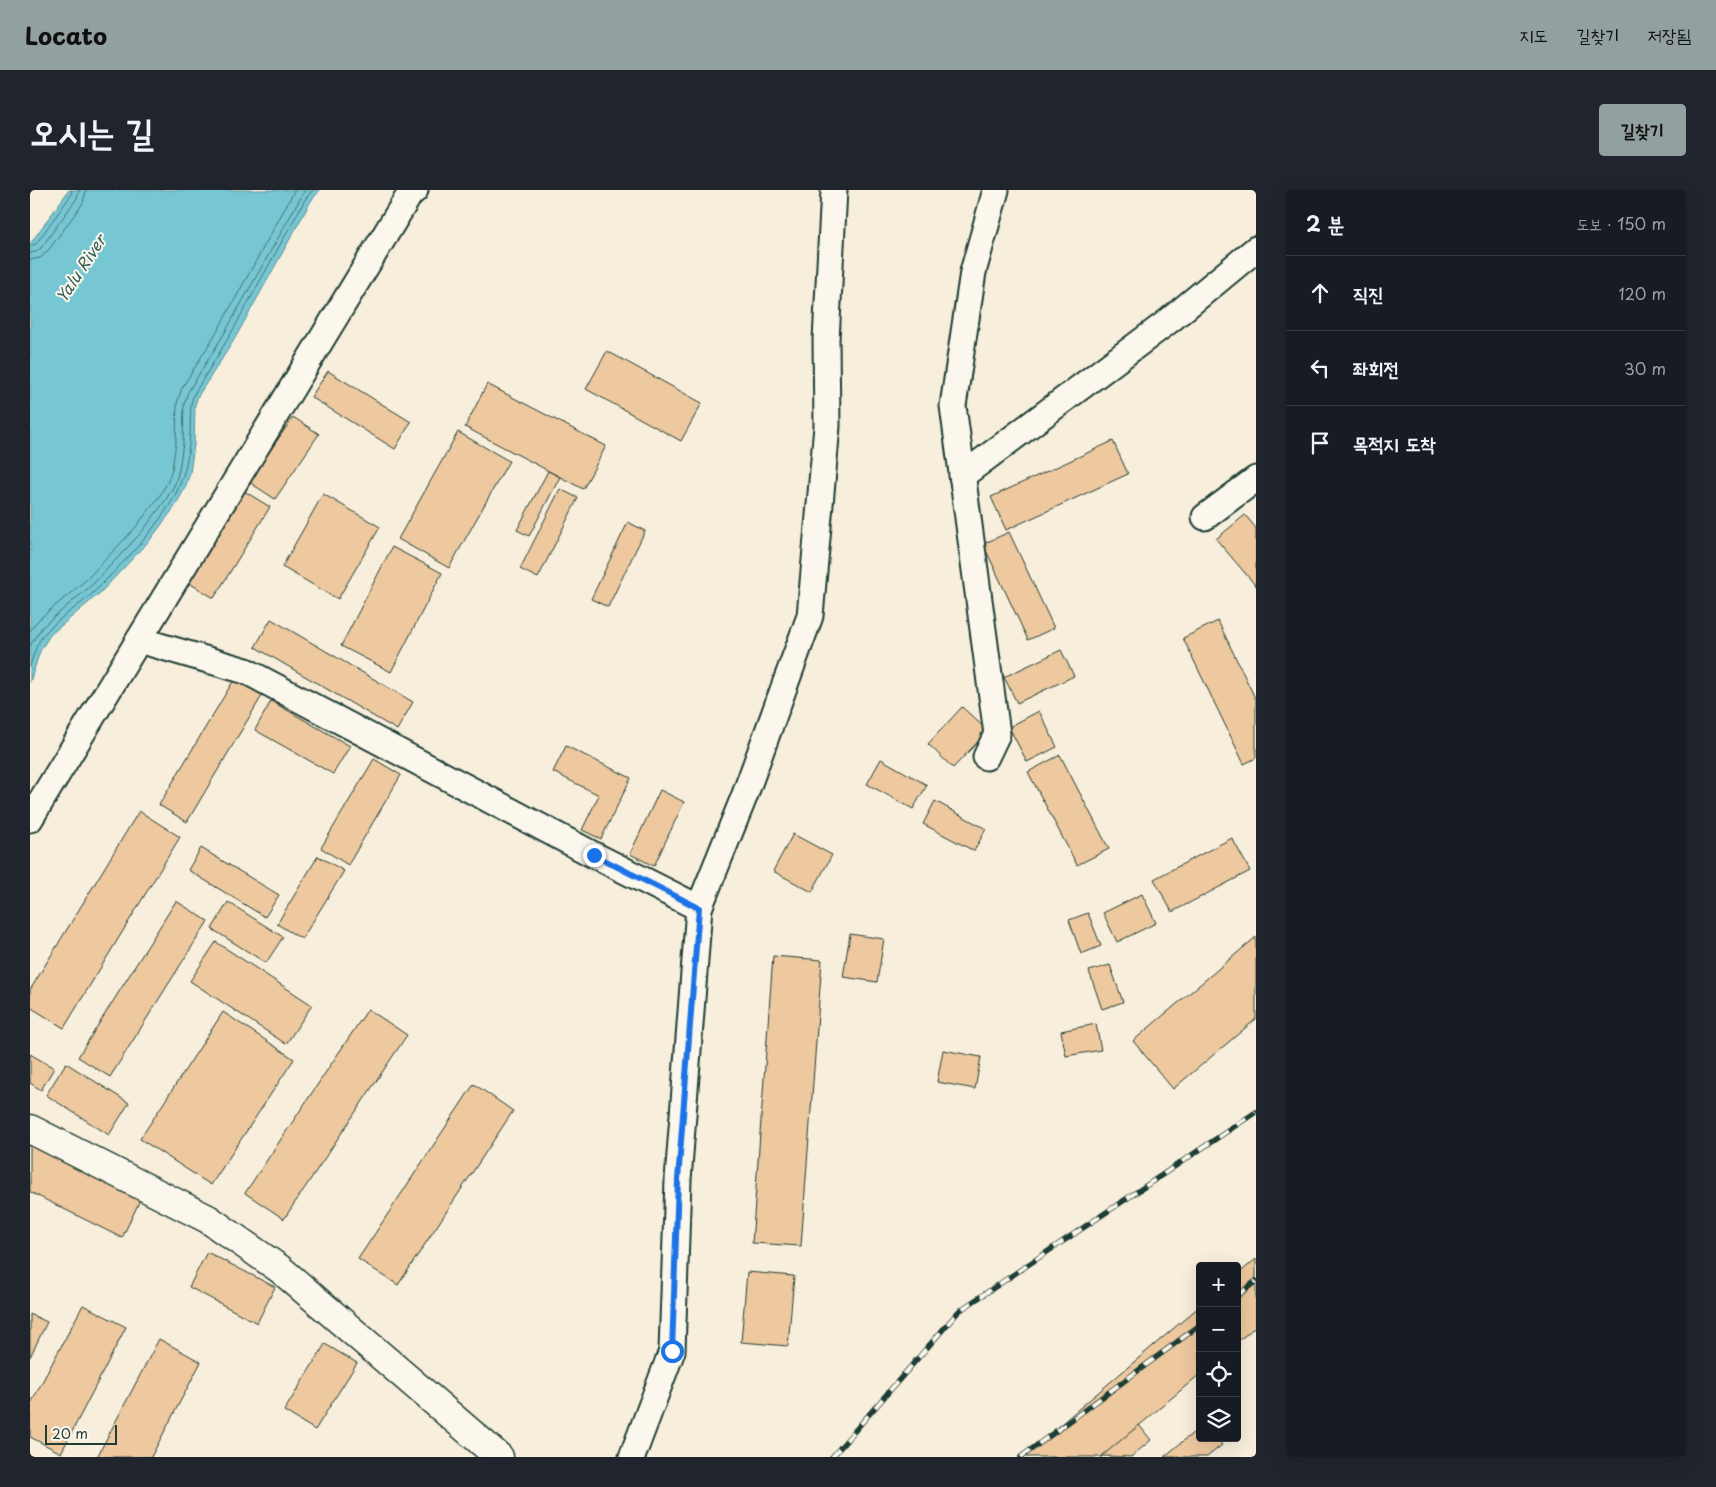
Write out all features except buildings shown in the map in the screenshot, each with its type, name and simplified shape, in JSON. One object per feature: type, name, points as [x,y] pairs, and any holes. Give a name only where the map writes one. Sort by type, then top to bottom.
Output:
[{"type":"street","points":[[30,819],[410,194],[415,190]]},
{"type":"street","points":[[632,1457],[672,1351],[678,1180],[699,908],[744,797],[810,616],[827,426],[826,340],[834,190]]},
{"type":"street","points":[[986,757],[997,734],[953,406],[973,272],[996,190]]},
{"type":"street","points":[[962,476],[1170,320],[1256,249]]},
{"type":"street","points":[[1205,517],[1256,479]]},
{"type":"street","points":[[139,640],[246,671],[594,855],[699,908]]},
{"type":"street","points":[[30,1129],[208,1219],[280,1269],[499,1457]]},
{"type":"water","name":"Yalu River","points":[[69,190],[320,190],[311,201],[234,340],[198,396],[195,405],[194,444],[190,473],[185,488],[174,508],[150,540],[100,593],[50,635],[40,651],[30,682],[30,244]]},
{"type":"railway","points":[[832,1457],[959,1311],[1256,1112]]},
{"type":"railway","points":[[1241,1293],[1256,1281]]},
{"type":"railway","points":[[1021,1457],[1196,1328]]},
{"type":"route","points":[[594,855],[699,908],[678,1180],[672,1351]]}]
